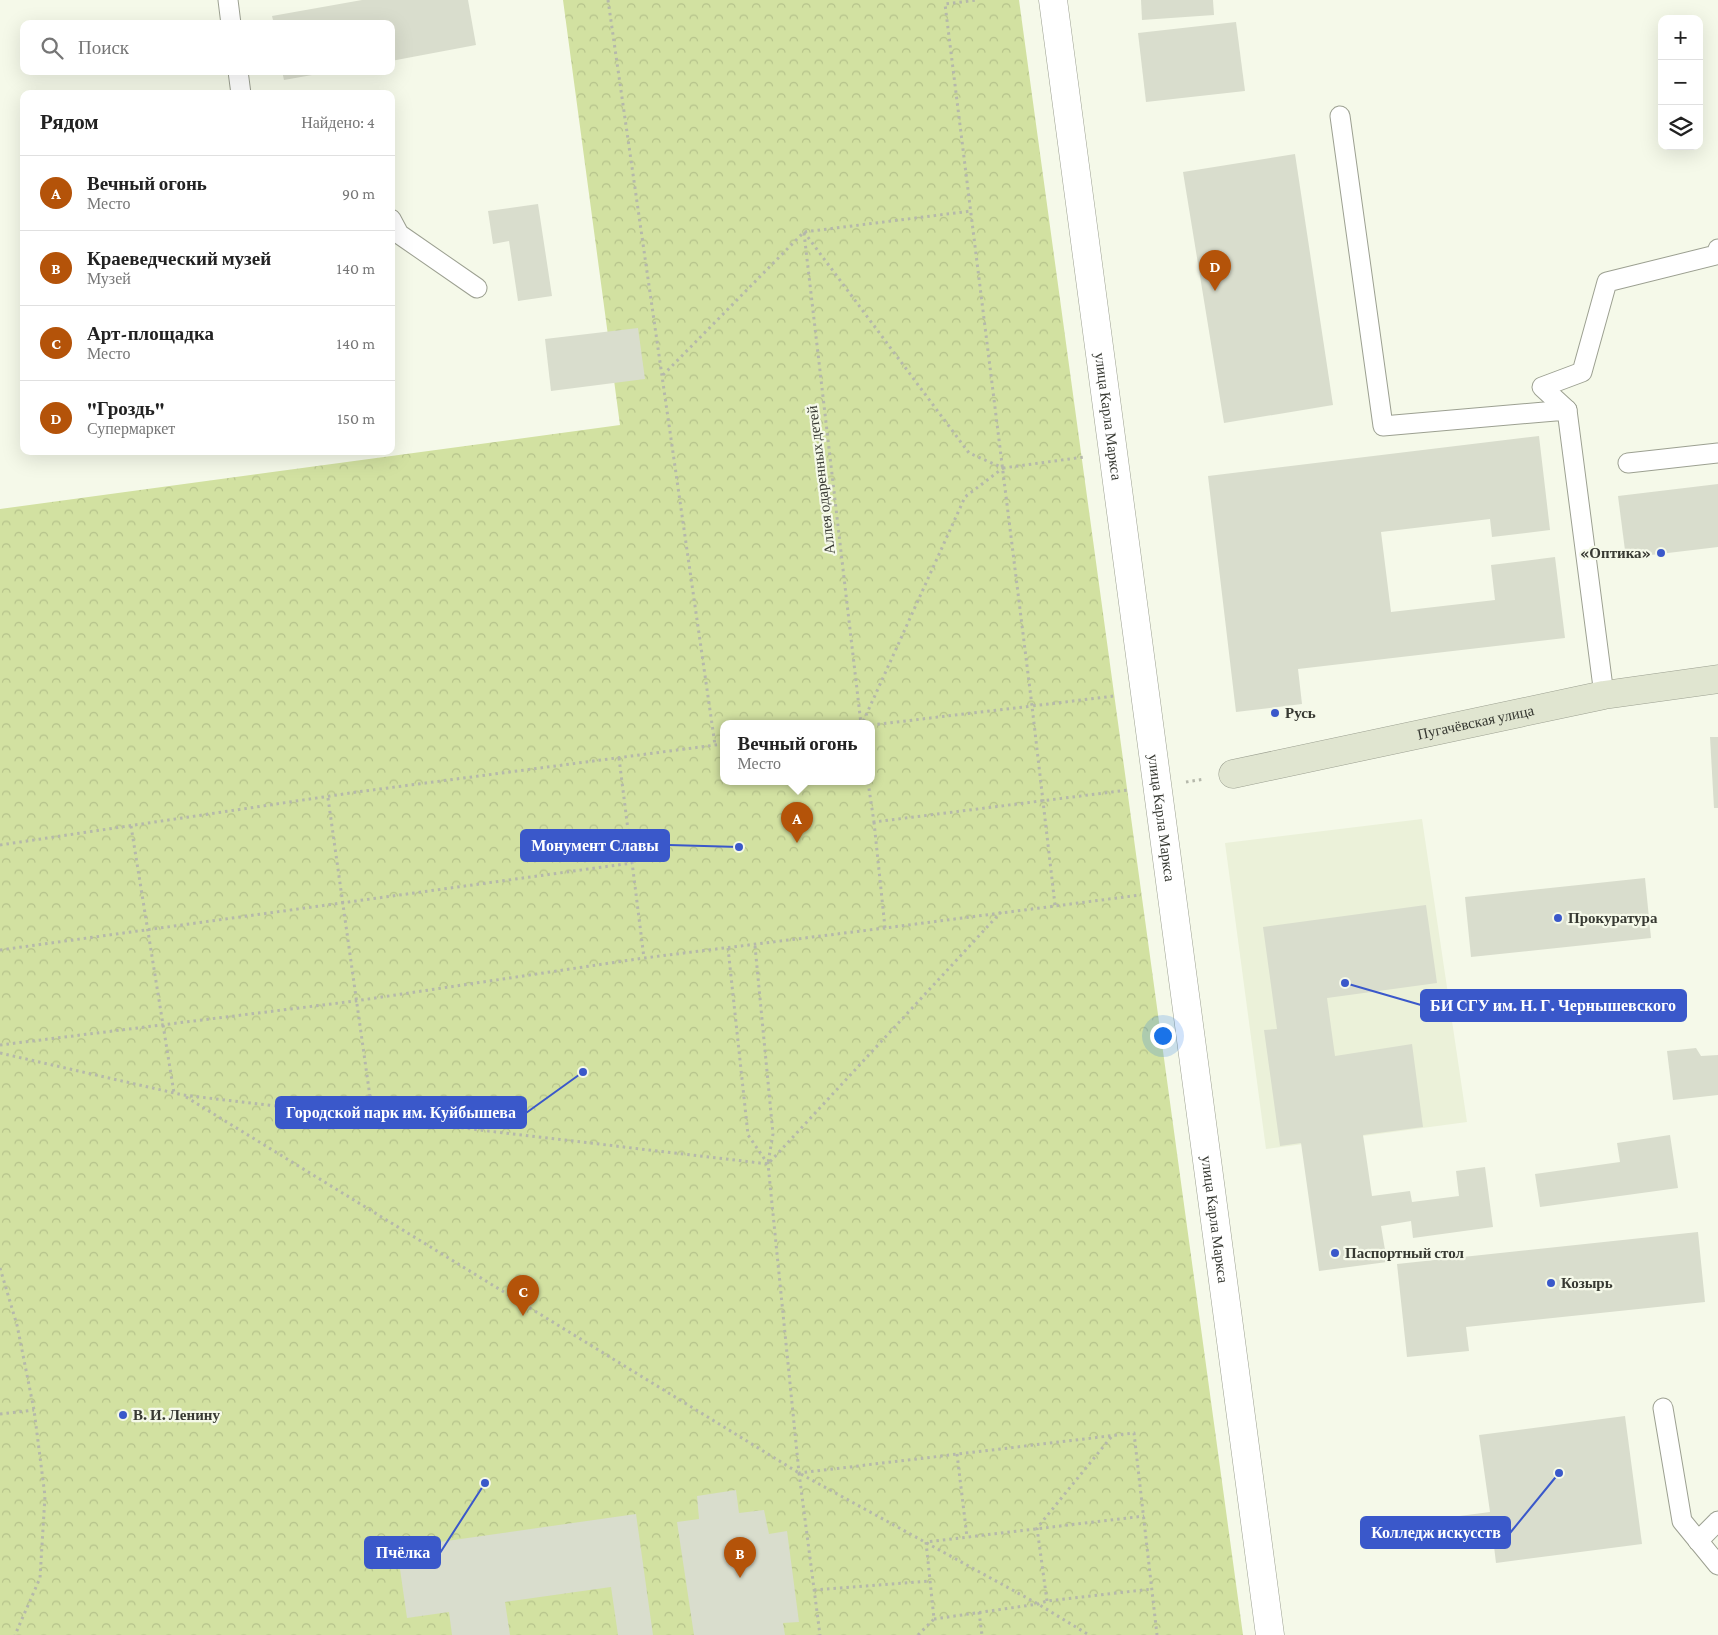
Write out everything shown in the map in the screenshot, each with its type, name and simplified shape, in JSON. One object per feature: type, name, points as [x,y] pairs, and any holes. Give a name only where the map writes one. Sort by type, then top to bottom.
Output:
[{"type":"street","name":"улица Карла Маркса","points":[[1053,0],[1270,1635]]},
{"type":"street","name":"Пугачёвская улица","points":[[1233,774],[1604,695],[1718,679]]},
{"type":"lane","points":[[228,0],[230,20]]},
{"type":"lane","points":[[239,75],[240,90]]},
{"type":"lane","points":[[1340,116],[1383,426],[1567,410]]},
{"type":"lane","points":[[395,226],[399,234],[477,288]]},
{"type":"lane","points":[[1604,695],[1567,410],[1542,387],[1582,372],[1607,282],[1716,255],[1718,249]]},
{"type":"lane","points":[[1628,463],[1718,453]]},
{"type":"lane","points":[[1663,1408],[1682,1521],[1718,1565]]},
{"type":"lane","points":[[1698,1541],[1718,1521]]},
{"type":"path","points":[[608,0],[716,745]]},
{"type":"path","points":[[977,0],[945,4],[1032,706],[1054,905]]},
{"type":"path","points":[[662,376],[804,232],[971,211]]},
{"type":"path","points":[[804,232],[969,453],[1003,468]]},
{"type":"path","name":"Аллея одаренных детей","points":[[804,232],[862,720]]},
{"type":"path","points":[[864,720],[965,497],[1003,468],[1113,454]]},
{"type":"path","points":[[875,725],[1145,692]]},
{"type":"path","points":[[0,846],[328,798],[357,792],[720,744]]},
{"type":"path","points":[[619,758],[644,958]]},
{"type":"path","points":[[874,822],[1157,786],[1233,774]]},
{"type":"path","points":[[868,785],[885,928]]},
{"type":"path","points":[[328,798],[355,1001],[373,1118]]},
{"type":"path","points":[[131,826],[165,1025],[174,1093]]},
{"type":"path","points":[[0,950],[632,863]]},
{"type":"path","points":[[0,1046],[355,1001],[644,958],[755,946],[1171,891]]},
{"type":"path","points":[[768,1164],[1002,912]]},
{"type":"path","points":[[755,946],[773,1134],[768,1164],[799,1473],[820,1635]]},
{"type":"path","points":[[728,948],[748,1135],[768,1164]]},
{"type":"path","points":[[0,1053],[183,1095],[768,1164]]},
{"type":"path","points":[[183,1095],[799,1473],[1038,1604],[1088,1635]]},
{"type":"path","points":[[0,1268],[17,1325],[34,1410],[46,1496],[40,1578],[15,1635]]},
{"type":"path","points":[[0,1414],[34,1410]]},
{"type":"path","points":[[799,1473],[1134,1433],[1158,1635]]},
{"type":"path","points":[[1047,1600],[1037,1528],[1112,1436]]},
{"type":"path","points":[[957,1454],[967,1537]]},
{"type":"path","points":[[926,1542],[1144,1516]]},
{"type":"path","points":[[926,1542],[934,1619]]},
{"type":"path","points":[[814,1590],[930,1581]]},
{"type":"path","points":[[918,1635],[934,1619],[1038,1604],[1047,1600],[1152,1589]]},
{"type":"path","points":[[979,1612],[982,1635]]},
{"type":"shaded area","points":[[1422,819],[1467,1122],[1266,1149],[1225,843]]},
{"type":"green space","points":[[563,0],[1019,0],[1243,1635],[0,1635],[0,509],[620,425]]},
{"type":"building","points":[[362,0],[468,0],[476,45],[395,60],[395,20],[273,20],[272,16]]},
{"type":"building","points":[[1141,0],[1213,0],[1214,15],[1142,20]]},
{"type":"building","points":[[1236,22],[1245,91],[1146,102],[1138,33]]},
{"type":"building","points":[[283,75],[312,75],[284,80]]},
{"type":"building","points":[[1295,154],[1333,405],[1224,423],[1183,172]]},
{"type":"building","points":[[538,204],[552,296],[518,301],[509,241],[493,244],[488,211]]},
{"type":"building","points":[[638,328],[645,379],[551,391],[545,339]]},
{"type":"building","points":[[1539,436],[1550,530],[1492,537],[1490,519],[1381,532],[1391,612],[1495,600],[1491,565],[1555,557],[1565,638],[1298,669],[1302,704],[1236,712],[1208,476]]},
{"type":"building","points":[[1718,484],[1718,547],[1626,558],[1618,496]]},
{"type":"building","points":[[1710,737],[1718,737],[1718,808],[1714,808]]},
{"type":"building","name":"Прокуратура","points":[[1645,878],[1651,938],[1471,957],[1465,897]]},
{"type":"building","points":[[1426,905],[1437,983],[1327,998],[1335,1056],[1412,1044],[1423,1127],[1363,1135],[1372,1196],[1410,1191],[1412,1202],[1459,1196],[1456,1171],[1485,1167],[1493,1227],[1413,1238],[1411,1221],[1381,1226],[1387,1262],[1319,1271],[1301,1143],[1280,1146],[1264,1030],[1277,1029],[1263,927]]},
{"type":"building","points":[[1696,1048],[1701,1056],[1718,1055],[1718,1095],[1673,1100],[1667,1051]]},
{"type":"building","points":[[1670,1135],[1678,1188],[1540,1207],[1535,1174],[1620,1162],[1617,1143]]},
{"type":"building","name":"Козырь","points":[[1698,1232],[1705,1302],[1466,1327],[1469,1351],[1407,1357],[1397,1264]]},
{"type":"building","points":[[1625,1416],[1642,1544],[1496,1563],[1493,1538],[1447,1543],[1444,1518],[1490,1512],[1479,1435]]},
{"type":"building","points":[[736,1490],[739,1513],[764,1510],[769,1534],[787,1531],[799,1622],[783,1623],[785,1635],[694,1635],[677,1522],[699,1519],[697,1496]]},
{"type":"building","points":[[636,1514],[653,1635],[618,1635],[611,1587],[505,1602],[510,1635],[452,1635],[449,1612],[407,1618],[397,1548]]},
{"type":"place","name":"\"Гроздь\"","points":[[1215,291]]},
{"type":"place","name":"«Оптика»","points":[[1661,553]]},
{"type":"place","name":"Русь","points":[[1275,713]]},
{"type":"place","name":"Вечный огонь","points":[[797,843]]},
{"type":"place","name":"Монумент Славы","points":[[739,847]]},
{"type":"place","name":"Прокуратура","points":[[1558,918]]},
{"type":"place","name":"БИ СГУ им. Н. Г. Чернышевского","points":[[1345,983]]},
{"type":"place","name":"Городской парк им. Куйбышева","points":[[583,1072]]},
{"type":"place","name":"Паспортный стол","points":[[1335,1253]]},
{"type":"place","name":"Козырь","points":[[1551,1283]]},
{"type":"place","name":"Арт-площадка","points":[[523,1316]]},
{"type":"place","name":"В. И. Ленину","points":[[123,1415]]},
{"type":"place","name":"Колледж искусств","points":[[1559,1473]]},
{"type":"place","name":"Пчёлка","points":[[485,1483]]},
{"type":"place","name":"Краеведческий музей","points":[[740,1578]]}]
